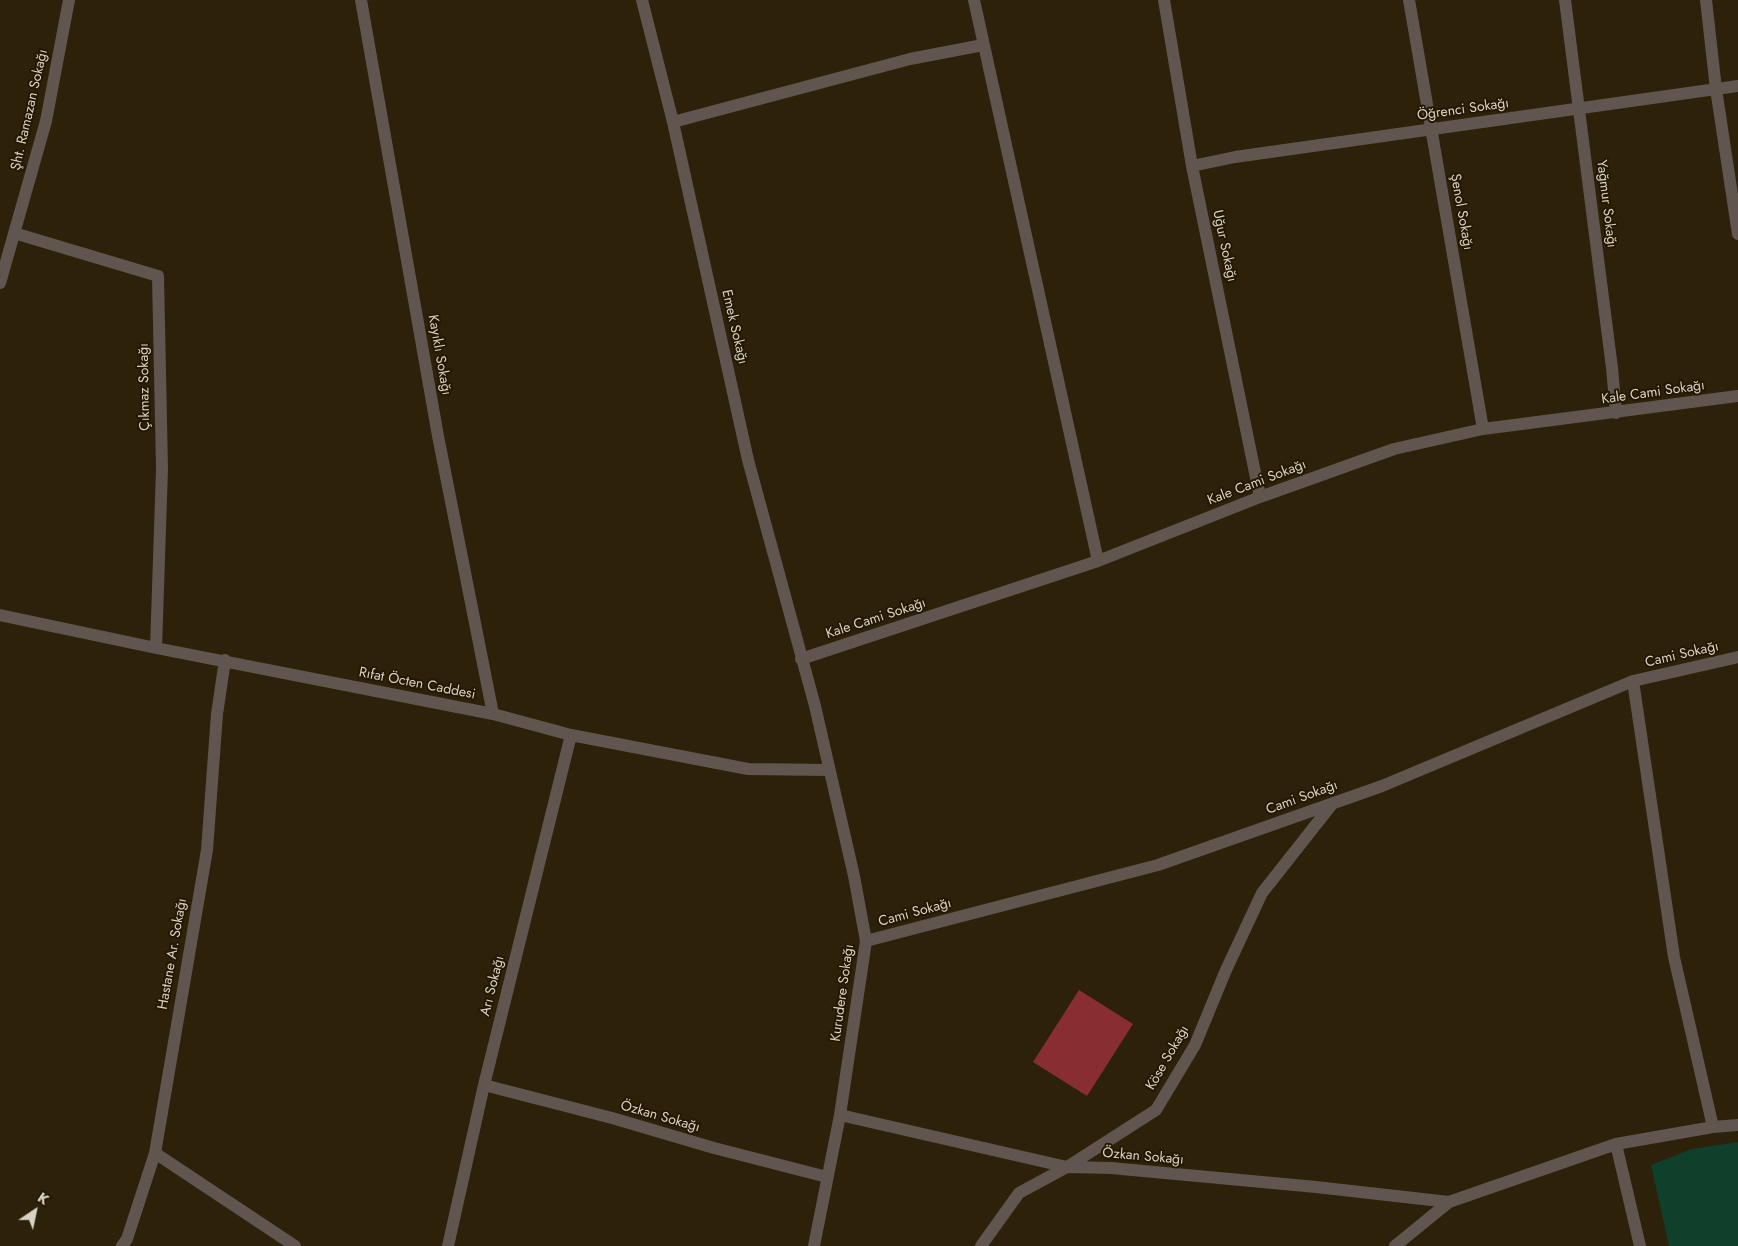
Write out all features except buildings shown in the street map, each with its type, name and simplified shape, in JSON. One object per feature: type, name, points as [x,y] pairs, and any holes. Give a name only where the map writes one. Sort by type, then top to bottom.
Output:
[{"type":"street","name":"Şht. Ramazan Sokağı","points":[[0,283],[46,120],[69,0]]},
{"type":"street","name":"Kayıklı Sokağı","points":[[361,0],[438,436],[493,714]]},
{"type":"street","name":"Emek Sokağı","points":[[642,0],[672,122],[748,460],[801,659]]},
{"type":"street","points":[[974,0],[1098,561]]},
{"type":"street","name":"Uğur Sokağı","points":[[1164,0],[1192,166],[1260,497]]},
{"type":"street","name":"Şenol Sokağı","points":[[1409,0],[1482,429]]},
{"type":"street","name":"Yağmur Sokağı","points":[[1565,0],[1612,368],[1616,413]]},
{"type":"street","points":[[1706,0],[1716,89],[1738,234]]},
{"type":"street","points":[[672,122],[910,59],[983,45]]},
{"type":"street","name":"Öğrenci Sokağı","points":[[1192,166],[1234,157],[1738,86]]},
{"type":"street","name":"Çıkmaz Sokağı","points":[[14,233],[158,276],[162,469],[156,648]]},
{"type":"street","name":"Kale Cami Sokağı","points":[[801,659],[1098,561],[1260,497],[1394,449],[1482,429],[1738,396]]},
{"type":"street","name":"Rıfat Öcten Caddesi","points":[[0,615],[156,648],[493,714],[571,735],[748,769],[828,770]]},
{"type":"street","name":"Cami Sokağı","points":[[866,941],[1158,866],[1382,786],[1633,681],[1738,657]]},
{"type":"street","name":"Kurudere Sokağı","points":[[801,659],[815,706],[828,770],[854,876],[866,941],[840,1115],[814,1246]]},
{"type":"street","name":"Hastane Ar. Sokağı","points":[[122,1246],[127,1239],[155,1153],[206,850],[217,714],[225,660]]},
{"type":"street","points":[[1633,681],[1674,957],[1713,1127]]},
{"type":"street","name":"Arı Sokağı","points":[[448,1246],[484,1085],[571,735]]},
{"type":"street","name":"Köse Sokağı","points":[[981,1246],[1019,1193],[1067,1167],[1156,1110],[1195,1045],[1226,970],[1262,893],[1333,802]]},
{"type":"street","name":"Özkan Sokağı","points":[[484,1085],[827,1177]]},
{"type":"street","name":"Özkan Sokağı","points":[[840,1115],[1067,1167],[1111,1168],[1287,1184],[1449,1202]]},
{"type":"street","points":[[1395,1246],[1449,1202],[1616,1144],[1713,1127],[1738,1126]]},
{"type":"street","points":[[1616,1144],[1640,1246]]},
{"type":"street","points":[[155,1153],[295,1246]]},
{"type":"green space","points":[[1738,1142],[1738,1246],[1669,1246],[1651,1165],[1692,1149]]}]
